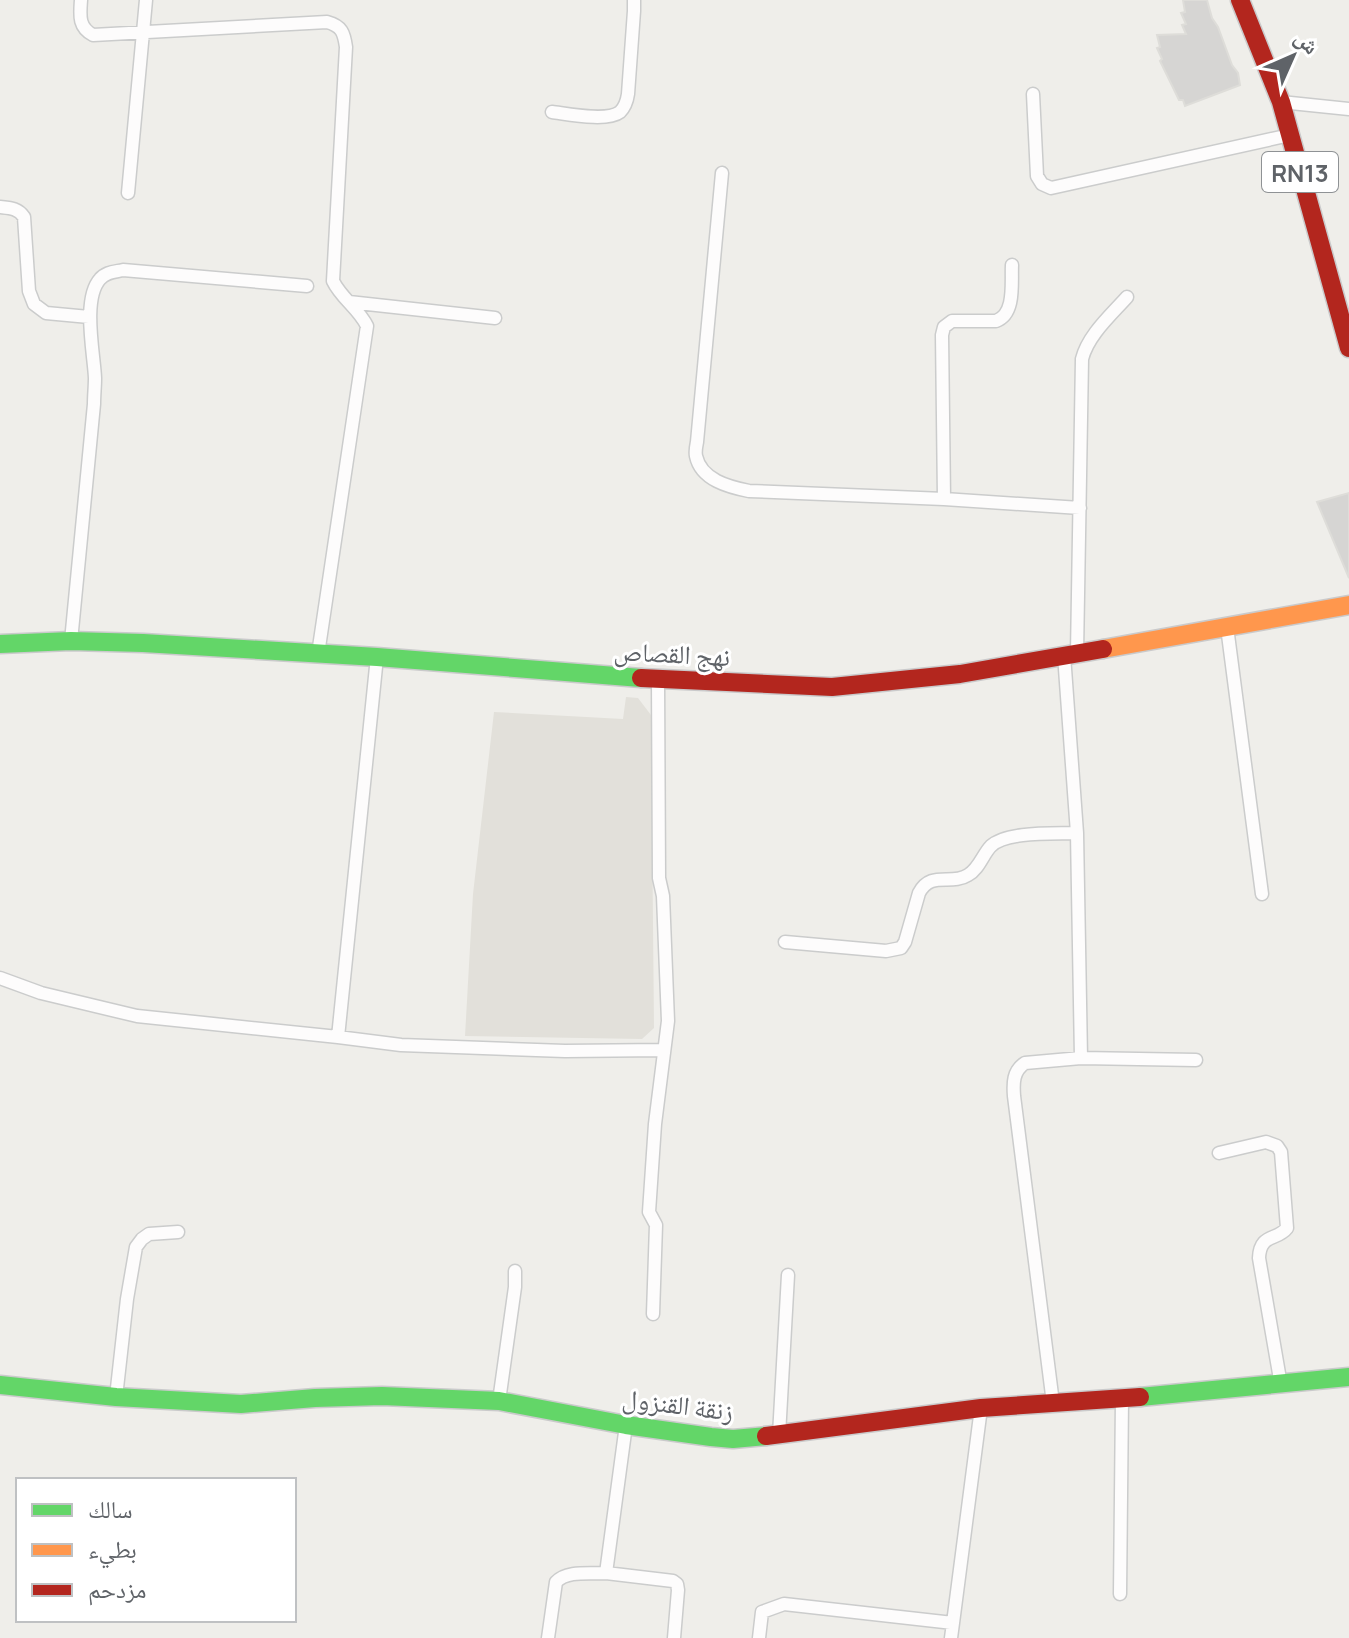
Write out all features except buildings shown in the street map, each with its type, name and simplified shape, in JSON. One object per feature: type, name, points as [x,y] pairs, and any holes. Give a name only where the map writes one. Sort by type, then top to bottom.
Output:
[{"type":"street","points":[[81,0],[80,20],[83,28],[93,35],[327,22],[335,24],[344,34],[346,47],[332,272],[336,287],[367,326],[318,654]]},
{"type":"street","points":[[128,193],[146,0]]},
{"type":"street","points":[[552,112],[604,117],[621,111],[628,94],[634,0]]},
{"type":"street","name":"RN13","points":[[1240,0],[1281,102],[1346,327],[1349,348]]},
{"type":"street","points":[[1033,94],[1037,176],[1042,184],[1051,188],[1290,135]]},
{"type":"street","points":[[1281,102],[1349,109]]},
{"type":"street","points":[[722,173],[696,456],[703,470],[727,487],[749,491],[1080,508]]},
{"type":"street","points":[[0,207],[21,212],[24,217],[29,291],[34,304],[46,313],[89,317]]},
{"type":"street","points":[[944,499],[944,327],[952,321],[996,321],[1007,315],[1012,265]]},
{"type":"street","points":[[71,641],[94,404],[95,377],[89,317],[100,278],[123,270],[307,286]]},
{"type":"street","points":[[1081,1058],[1071,654],[1080,508],[1082,359],[1091,339],[1127,297]]},
{"type":"street","points":[[349,302],[495,318]]},
{"type":"street","name":"نهج القصاص","points":[[0,644],[71,641],[143,643],[658,679],[832,687],[960,674],[1345,605]]},
{"type":"street","points":[[1227,627],[1262,894]]},
{"type":"street","points":[[338,1037],[377,657]]},
{"type":"street","points":[[653,1314],[656,1225],[649,1212],[655,1124],[668,1021],[663,896],[659,878],[658,679]]},
{"type":"street","points":[[785,942],[886,951],[901,948],[919,893],[928,882],[966,877],[990,847],[1004,838],[1077,833]]},
{"type":"street","points":[[0,978],[41,993],[137,1016],[401,1045],[565,1051],[663,1050]]},
{"type":"street","points":[[1053,1403],[1013,1081],[1025,1063],[1081,1058],[1196,1060]]},
{"type":"street","points":[[1219,1153],[1266,1142],[1277,1146],[1281,1152],[1287,1228],[1266,1240],[1259,1251],[1259,1258],[1281,1385]]},
{"type":"street","points":[[116,1397],[136,1247],[149,1234],[178,1232]]},
{"type":"street","points":[[499,1401],[514,1302],[515,1271]]},
{"type":"street","points":[[779,1435],[788,1275]]},
{"type":"street","name":"زنقة القنزول","points":[[0,1385],[116,1397],[241,1404],[382,1396],[499,1401],[626,1425],[733,1439],[981,1408],[1122,1399],[1349,1377]]},
{"type":"street","points":[[1120,1594],[1122,1399]]},
{"type":"street","points":[[951,1638],[981,1408]]},
{"type":"street","points":[[606,1573],[626,1425]]},
{"type":"street","points":[[548,1638],[558,1579],[565,1575],[606,1573],[677,1584],[674,1638]]},
{"type":"street","points":[[759,1638],[762,1612],[784,1604],[953,1623]]},
{"type":"shaded area","points":[[626,697],[638,698],[651,715],[654,1028],[642,1039],[465,1036],[473,894],[494,712],[623,719]]},
{"type":"traffic: fast","points":[[0,644],[71,641],[143,643],[377,657],[641,678]]},
{"type":"traffic: fast","points":[[1140,1397],[1349,1377]]},
{"type":"traffic: fast","points":[[0,1385],[116,1397],[241,1404],[382,1396],[499,1401],[711,1437],[766,1436]]},
{"type":"traffic: slow","points":[[1103,649],[1349,605]]},
{"type":"traffic: jam","points":[[1240,0],[1281,102],[1349,348]]},
{"type":"traffic: jam","points":[[641,678],[832,687],[960,674],[1103,649]]},
{"type":"traffic: jam","points":[[766,1436],[981,1408],[1140,1397]]}]
